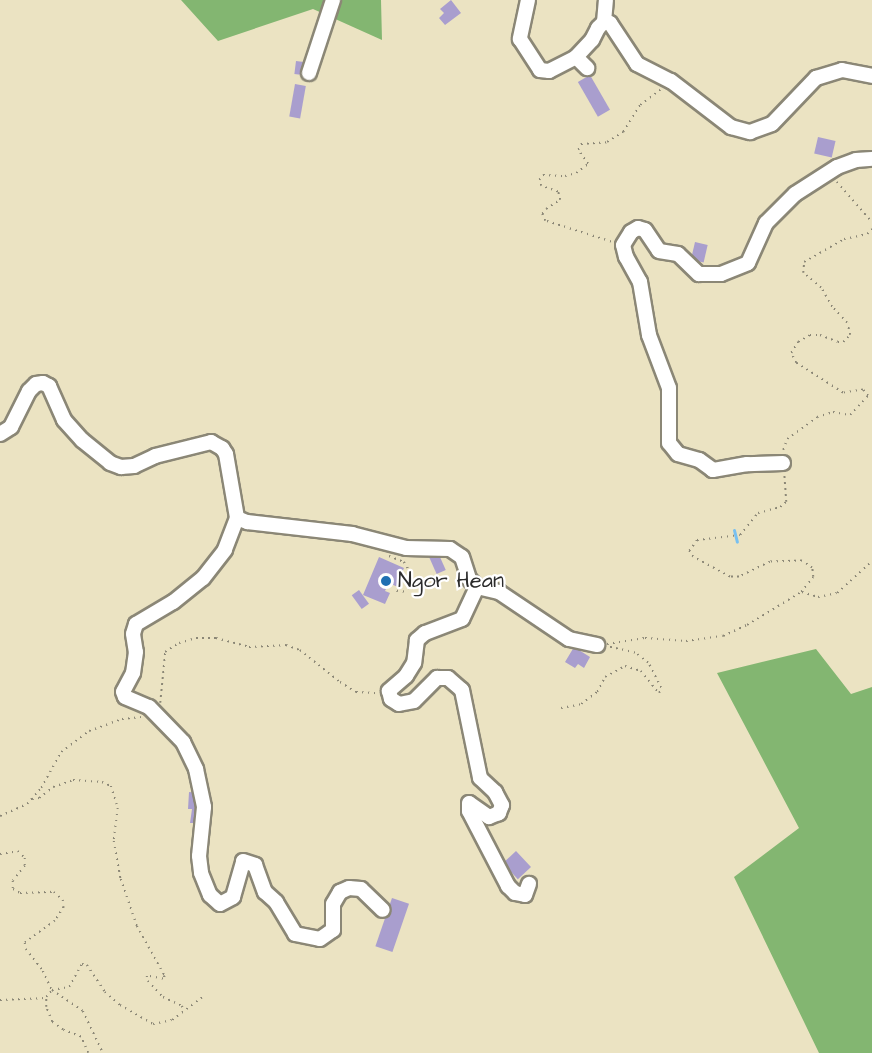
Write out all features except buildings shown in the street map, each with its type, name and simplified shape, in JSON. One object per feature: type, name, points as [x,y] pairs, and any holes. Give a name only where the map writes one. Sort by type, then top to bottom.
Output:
[{"type":"street","points":[[309,73],[333,0]]},
{"type":"street","points":[[528,0],[520,39],[536,66],[540,70],[549,71],[576,57],[604,22],[606,0]]},
{"type":"street","points":[[604,22],[610,23],[617,31],[637,64],[671,81],[731,127],[750,132],[772,124],[816,78],[842,70],[872,76]]},
{"type":"street","points":[[576,57],[587,68]]},
{"type":"street","points":[[783,463],[747,464],[713,470],[699,460],[678,454],[669,443],[669,388],[649,335],[640,282],[626,257],[623,245],[631,232],[638,228],[645,230],[659,251],[678,254],[699,274],[721,274],[747,262],[766,224],[795,194],[829,172],[856,160],[872,159]]},
{"type":"street","points":[[0,434],[11,427],[29,391],[36,384],[44,383],[49,386],[64,420],[82,440],[110,463],[121,467],[134,466],[155,456],[211,442],[222,448],[226,454],[238,524],[225,550],[203,578],[173,602],[136,624],[133,634],[136,652],[133,673],[123,692],[125,697],[149,707],[183,742],[196,769],[204,807],[199,855],[201,873],[210,895],[220,904],[233,897],[243,861],[255,865],[265,892],[276,902],[295,934],[320,939],[333,930],[333,903],[340,892],[349,888],[361,889],[383,910]]},
{"type":"street","points":[[238,524],[247,522],[352,534],[406,548],[437,547],[456,552],[462,557],[472,583],[477,588],[499,592],[569,639],[597,645]]},
{"type":"street","points":[[477,588],[462,619],[425,633],[417,640],[414,663],[406,676],[389,691],[391,699],[399,704],[414,701],[437,678],[448,678],[462,690],[480,778],[495,792],[502,805],[500,813],[489,817],[469,803],[468,812],[508,886],[515,893],[525,895],[529,884]]},
{"type":"path","points":[[623,245],[545,220],[542,214],[560,200],[558,192],[541,186],[539,180],[543,175],[565,176],[576,173],[588,164],[578,150],[581,144],[607,142],[623,132],[640,105],[671,81]]},
{"type":"path","points":[[829,172],[872,222]]},
{"type":"path","points":[[597,645],[645,638],[686,641],[723,636],[747,625],[801,592],[813,577],[812,568],[802,561],[770,562],[739,577],[730,577],[693,557],[689,551],[697,540],[732,538],[740,535],[758,513],[780,507],[786,502],[783,446],[795,432],[817,417],[828,413],[850,415],[868,396],[868,393],[863,390],[843,393],[796,363],[791,353],[798,342],[810,335],[820,335],[838,342],[847,339],[850,331],[846,323],[832,307],[821,288],[803,273],[802,267],[808,257],[844,239],[867,234],[872,230]]},
{"type":"path","points":[[385,554],[404,562],[409,570],[409,588],[404,592],[395,591]]},
{"type":"path","points":[[801,592],[818,597],[837,593],[872,561]]},
{"type":"path","points":[[0,816],[27,804],[41,788],[61,752],[89,731],[122,719],[154,714],[162,688],[165,652],[179,643],[196,638],[216,638],[249,647],[286,645],[300,650],[356,692],[375,694],[389,691]]},
{"type":"path","points":[[561,708],[581,705],[597,692],[605,677],[625,666],[641,671],[659,693],[661,688],[648,663],[635,653],[597,645]]},
{"type":"path","points":[[31,799],[39,798],[53,787],[73,780],[102,782],[111,786],[118,808],[114,842],[121,879],[137,926],[165,976],[163,979],[147,976],[148,981],[163,997],[182,1006],[184,1010]]},
{"type":"path","points":[[0,854],[18,851],[25,858],[25,866],[13,881],[13,889],[20,892],[54,892],[63,900],[64,907],[55,921],[25,943],[26,949],[43,971],[52,990],[83,1011],[104,1053]]},
{"type":"path","points":[[46,998],[52,990],[69,987],[82,964],[87,965],[105,992],[153,1024],[172,1020],[206,995]]},
{"type":"path","points":[[0,1000],[46,998]]},
{"type":"path","points":[[46,998],[52,1022],[63,1030],[81,1037],[88,1053]]},
{"type":"green space","points":[[181,0],[381,0],[382,40],[313,9],[218,41]]},
{"type":"green space","points":[[816,649],[851,694],[872,687],[872,1053],[819,1053],[734,877],[799,828],[717,673]]},
{"type":"waterway","points":[[734,530],[737,542]]},
{"type":"place","name":"Ngor Hean","points":[[386,581]]}]
